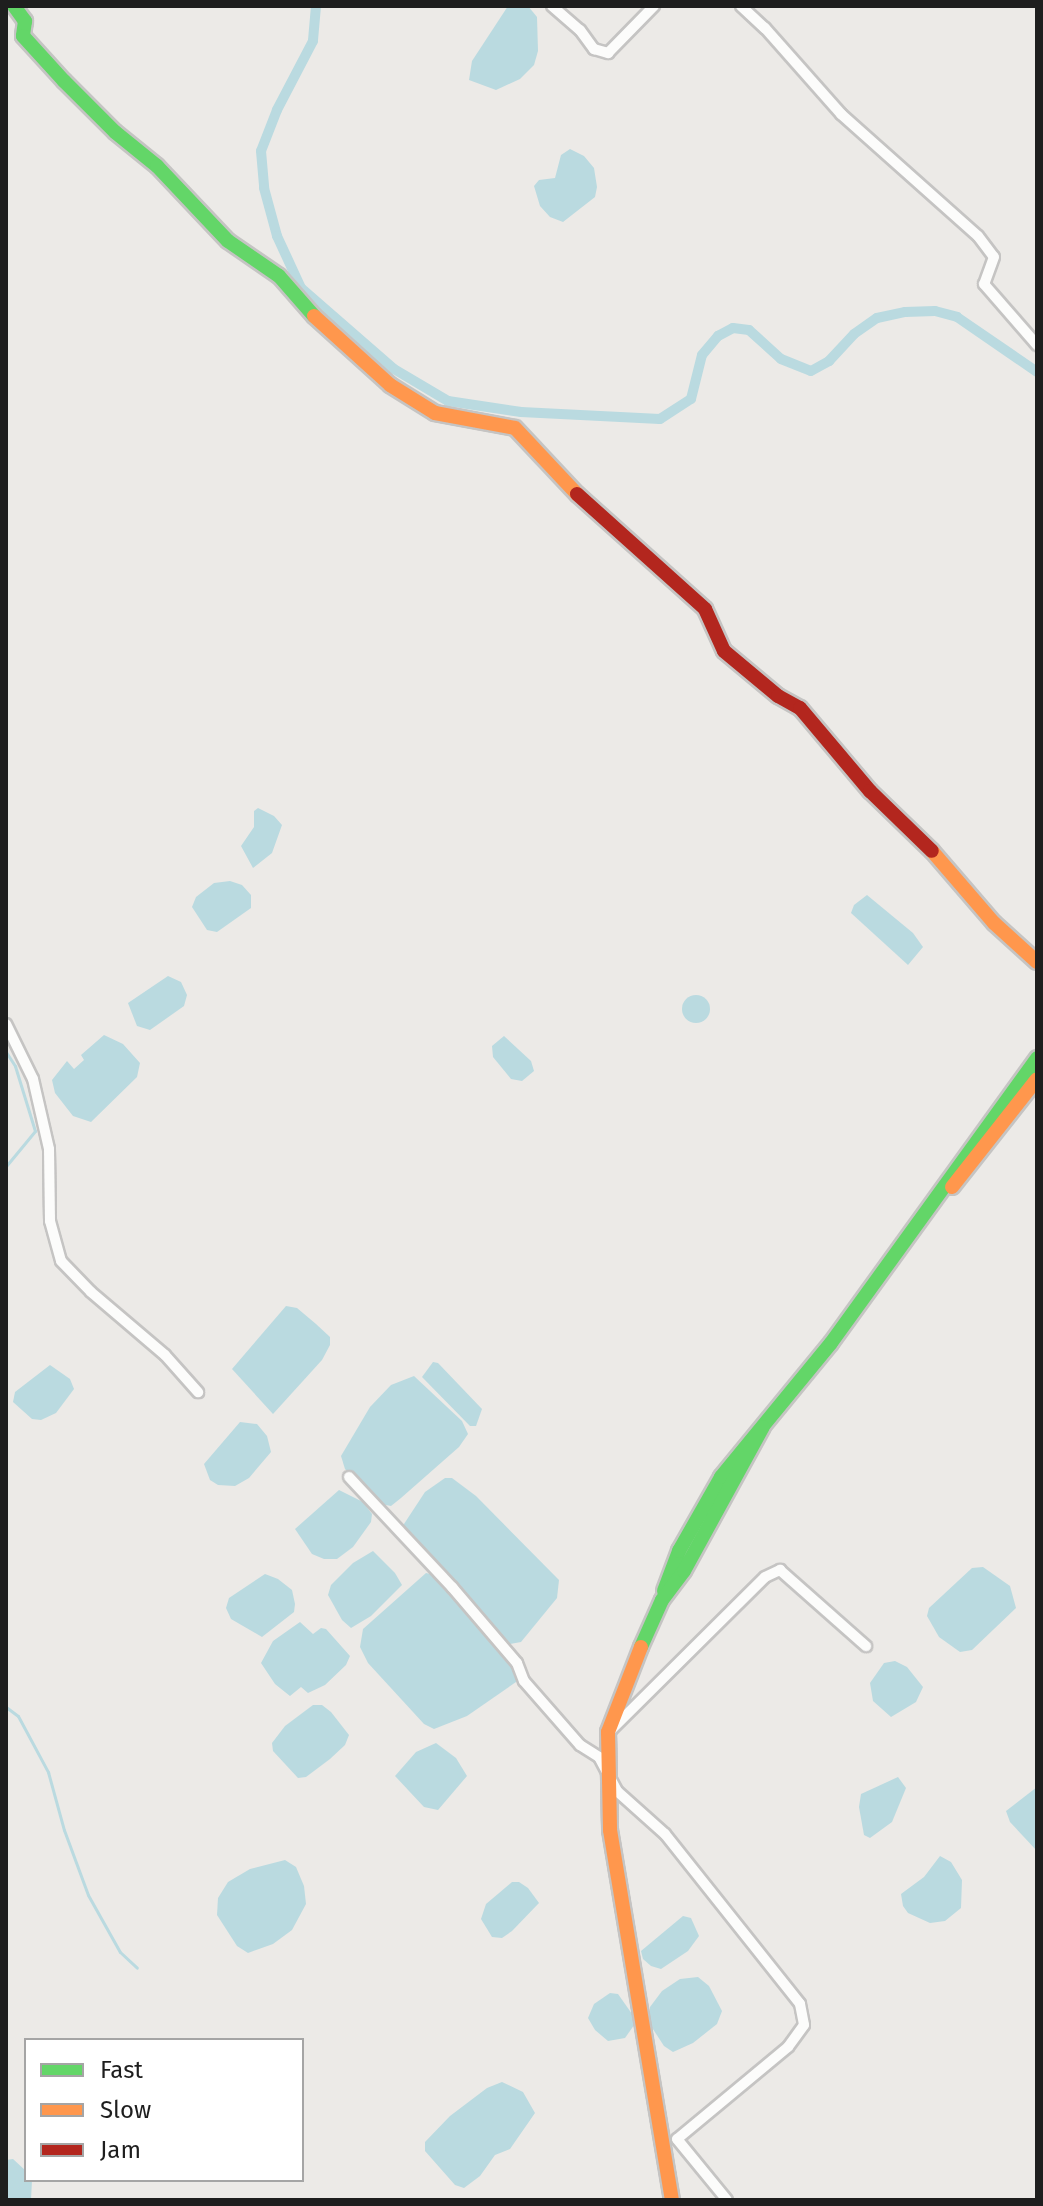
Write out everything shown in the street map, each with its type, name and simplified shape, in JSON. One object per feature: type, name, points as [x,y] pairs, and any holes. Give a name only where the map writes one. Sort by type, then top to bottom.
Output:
[{"type":"main road","points":[[14,6],[25,21],[23,36],[64,81],[115,132],[157,166],[228,241],[279,276],[303,306],[390,385],[435,413],[515,428],[586,504],[705,609],[724,651],[778,696],[800,708],[870,791],[944,863],[994,923],[1037,962]]},
{"type":"main road","points":[[941,1194],[946,1181],[1037,1058]]},
{"type":"main road","points":[[672,2200],[610,1830],[606,1773],[608,1732],[621,1692],[662,1600],[679,1551],[734,1460],[763,1427],[941,1194],[968,1170],[1037,1079]]},
{"type":"street","points":[[552,6],[580,30],[594,49],[608,53],[654,6]]},
{"type":"street","points":[[741,6],[765,28],[841,114],[978,236],[994,257],[984,284],[1037,345]]},
{"type":"street","points":[[6,1024],[33,1079],[43,1121],[49,1149],[50,1221],[61,1261],[91,1292],[165,1355],[198,1392]]},
{"type":"street","points":[[349,1477],[452,1587],[517,1663],[524,1681],[580,1745],[599,1757],[618,1792],[665,1834],[800,2004],[804,2025],[788,2047],[677,2139],[727,2200]]},
{"type":"street","points":[[608,1732],[765,1577],[780,1570],[866,1646]]},
{"type":"water","points":[[508,6],[528,6],[537,17],[538,51],[534,65],[520,79],[496,90],[469,80],[472,61]]},
{"type":"water","points":[[570,149],[584,156],[594,168],[597,187],[595,197],[563,222],[550,217],[540,206],[534,186],[539,180],[555,178],[561,155]]},
{"type":"water","points":[[258,808],[274,816],[282,825],[272,853],[253,868],[241,846],[254,827],[254,811]]},
{"type":"water","points":[[230,881],[242,885],[251,895],[251,908],[217,932],[207,930],[192,907],[196,897],[214,883]]},
{"type":"water","points":[[867,895],[913,933],[923,947],[908,965],[851,913],[854,905]]},
{"type":"water","points":[[168,976],[181,982],[187,995],[184,1006],[150,1030],[137,1026],[128,1003]]},
{"type":"water","points":[[696,995],[706,999],[710,1009],[706,1019],[696,1023],[686,1019],[682,1009],[686,999]]},
{"type":"water","points":[[104,1035],[123,1044],[140,1063],[137,1077],[91,1122],[73,1116],[55,1093],[52,1080],[67,1061],[74,1069],[84,1060],[81,1055]]},
{"type":"water","points":[[504,1036],[531,1061],[534,1071],[522,1081],[511,1079],[493,1057],[492,1046]]},
{"type":"water","points":[[286,1306],[297,1308],[316,1324],[330,1337],[330,1345],[322,1360],[273,1414],[232,1369]]},
{"type":"water","points":[[433,1362],[438,1363],[482,1409],[476,1426],[470,1426],[422,1377]]},
{"type":"water","points":[[50,1365],[70,1379],[74,1389],[56,1413],[41,1420],[32,1419],[13,1402],[15,1392]]},
{"type":"water","points":[[414,1376],[462,1421],[468,1434],[459,1447],[401,1498],[391,1506],[381,1504],[345,1469],[341,1456],[370,1407],[391,1385]]},
{"type":"water","points":[[240,1422],[257,1424],[267,1436],[271,1452],[249,1478],[235,1486],[218,1485],[210,1480],[204,1464]]},
{"type":"water","points":[[445,1478],[452,1478],[476,1496],[559,1580],[557,1598],[521,1642],[510,1644],[402,1527],[425,1492]]},
{"type":"water","points":[[339,1490],[363,1502],[372,1514],[371,1522],[353,1547],[337,1559],[324,1559],[312,1554],[295,1529]]},
{"type":"water","points":[[373,1551],[395,1573],[402,1585],[371,1616],[351,1628],[342,1620],[328,1595],[331,1585],[353,1563]]},
{"type":"water","points":[[983,1567],[1010,1586],[1016,1608],[972,1650],[960,1652],[939,1637],[927,1616],[929,1608],[972,1568]]},
{"type":"water","points":[[426,1573],[439,1576],[517,1669],[518,1675],[516,1682],[467,1716],[434,1729],[424,1724],[368,1663],[360,1647],[363,1629]]},
{"type":"water","points":[[265,1574],[292,1590],[295,1604],[294,1612],[262,1637],[231,1619],[226,1608],[229,1598]]},
{"type":"water","points":[[300,1622],[313,1634],[321,1628],[326,1629],[350,1656],[346,1665],[325,1685],[308,1693],[301,1687],[290,1696],[275,1684],[261,1663],[273,1641]]},
{"type":"water","points":[[895,1661],[907,1667],[923,1687],[916,1702],[891,1717],[873,1701],[870,1683],[884,1663]]},
{"type":"water","points":[[313,1705],[322,1705],[331,1712],[349,1735],[345,1745],[330,1759],[306,1777],[298,1778],[273,1751],[272,1743],[285,1726]]},
{"type":"water","points":[[436,1743],[456,1758],[467,1776],[438,1810],[424,1807],[395,1776],[416,1752]]},
{"type":"water","points":[[898,1777],[906,1788],[892,1822],[870,1838],[864,1835],[859,1807],[861,1794]]},
{"type":"water","points":[[1037,1787],[1037,1851],[1010,1822],[1006,1811]]},
{"type":"water","points":[[940,1856],[951,1862],[962,1880],[961,1908],[945,1921],[930,1923],[908,1913],[901,1894],[924,1877]]},
{"type":"water","points":[[285,1860],[296,1867],[304,1886],[306,1904],[292,1930],[273,1944],[248,1953],[237,1946],[217,1915],[218,1898],[228,1882],[250,1869]]},
{"type":"water","points":[[512,1882],[519,1882],[528,1888],[539,1903],[512,1931],[502,1938],[492,1937],[481,1919],[486,1904]]},
{"type":"water","points":[[683,1916],[691,1918],[699,1936],[688,1951],[661,1969],[651,1966],[643,1959],[641,1951]]},
{"type":"water","points":[[698,1977],[709,1986],[722,2011],[717,2024],[693,2043],[673,2052],[664,2046],[649,2023],[650,2007],[662,1991],[680,1979]]},
{"type":"water","points":[[610,1993],[618,1994],[637,2021],[625,2038],[608,2041],[595,2030],[588,2018],[594,2004]]},
{"type":"water","points":[[502,2082],[523,2092],[535,2113],[510,2149],[495,2155],[480,2176],[464,2188],[455,2185],[425,2151],[425,2142],[450,2116],[487,2088]]},
{"type":"water","points":[[13,2159],[24,2169],[24,2182],[32,2182],[31,2200],[6,2200],[6,2160]]},
{"type":"waterway","points":[[316,6],[313,41],[277,110],[261,151],[264,188],[277,236],[301,288],[394,369],[448,401],[521,412],[660,419],[691,399],[702,355],[718,336],[733,328],[749,330],[781,359],[811,371],[829,361],[854,334],[877,318],[905,312],[935,311],[957,317],[1037,372]]},
{"type":"waterway","points":[[6,1052],[15,1066],[35,1131],[6,1166]]},
{"type":"waterway","points":[[6,1707],[18,1716],[48,1772],[64,1830],[88,1895],[120,1952],[137,1968]]},
{"type":"traffic: fast","points":[[14,6],[25,21],[23,36],[64,81],[115,132],[157,166],[228,241],[279,276],[314,316]]},
{"type":"traffic: fast","points":[[664,1591],[679,1551],[721,1477],[831,1343],[1037,1058]]},
{"type":"traffic: fast","points":[[641,1647],[662,1600],[684,1571],[763,1427]]},
{"type":"traffic: slow","points":[[314,316],[390,385],[435,413],[515,428],[577,494]]},
{"type":"traffic: slow","points":[[932,851],[994,923],[1037,962]]},
{"type":"traffic: slow","points":[[952,1187],[1037,1079]]},
{"type":"traffic: slow","points":[[641,1647],[608,1732],[610,1830],[672,2200]]},
{"type":"traffic: jam","points":[[577,494],[705,609],[724,651],[778,696],[800,708],[870,791],[932,851]]}]
